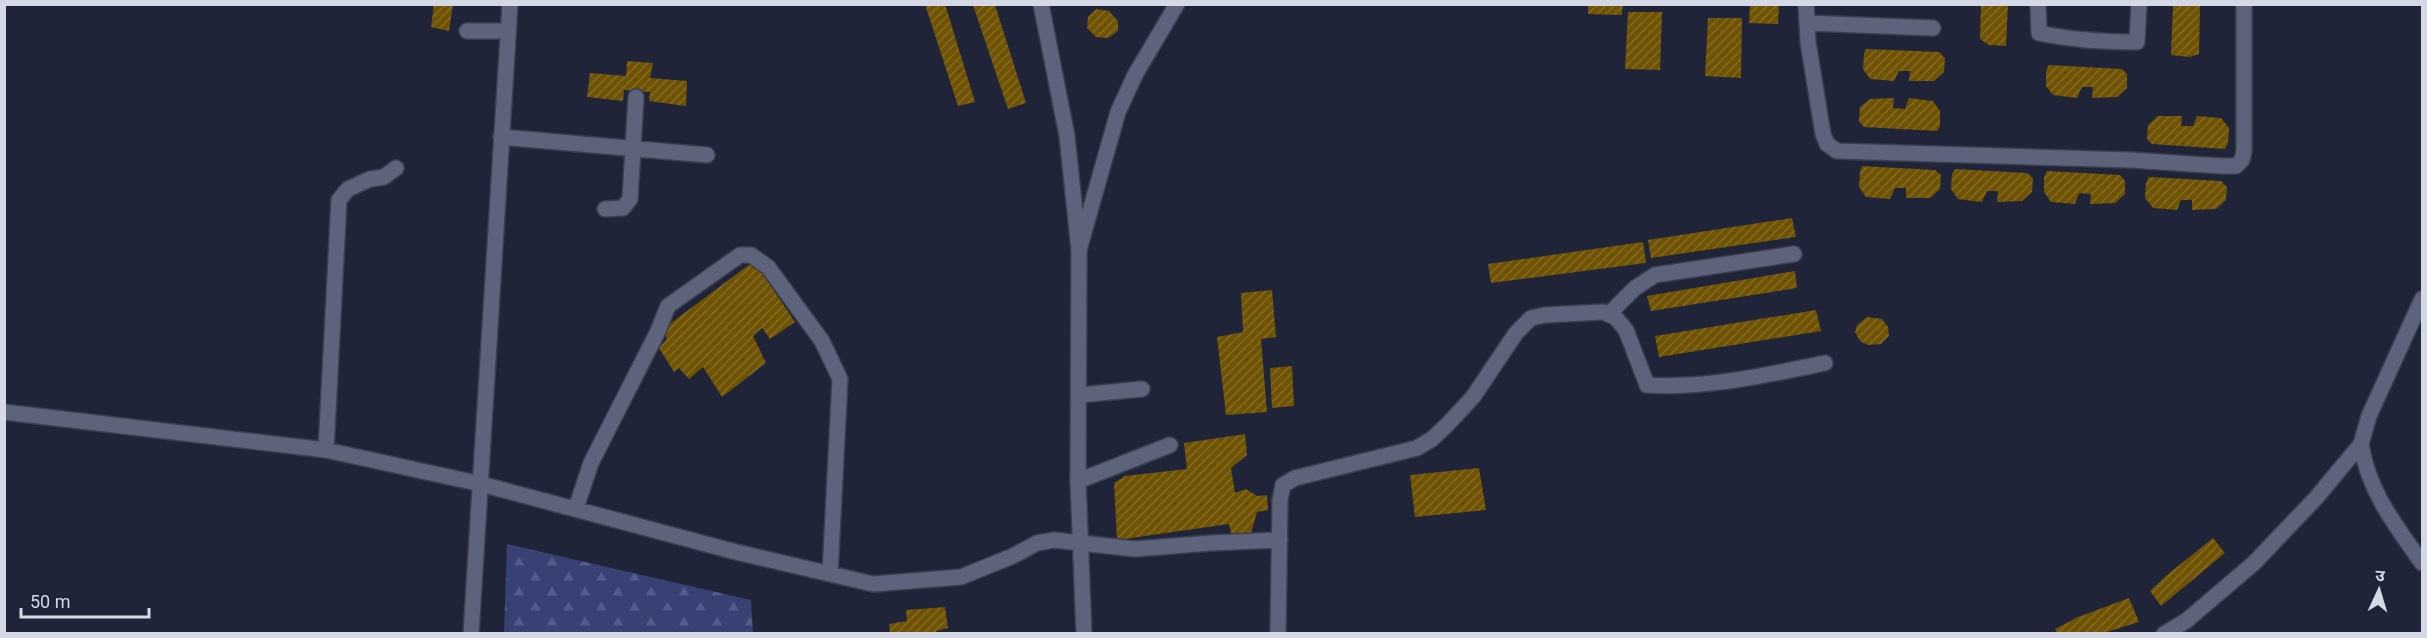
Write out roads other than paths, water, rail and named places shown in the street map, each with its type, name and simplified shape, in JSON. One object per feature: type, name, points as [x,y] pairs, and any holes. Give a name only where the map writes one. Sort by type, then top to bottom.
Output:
[{"type":"street","points":[[471,633],[510,4]]},
{"type":"street","points":[[1041,4],[1067,136],[1079,250],[1078,481],[1084,633]]},
{"type":"street","points":[[1079,250],[1118,112],[1135,75],[1177,4]]},
{"type":"street","points":[[1806,4],[1823,134],[1827,144],[1837,151],[2236,166],[2242,160],[2244,151],[2244,4]]},
{"type":"street","points":[[2037,4],[2039,33],[2065,38],[2122,42],[2137,42],[2139,4]]},
{"type":"street","points":[[1807,23],[1933,28]]},
{"type":"street","points":[[467,31],[508,31]]},
{"type":"street","points":[[605,209],[623,208],[630,200],[636,97]]},
{"type":"street","points":[[501,137],[707,155]]},
{"type":"street","points":[[326,450],[339,200],[348,189],[370,179],[384,177],[396,168]]},
{"type":"street","points":[[1609,314],[1635,288],[1655,275],[1794,254]]},
{"type":"street","points":[[576,508],[591,463],[658,331],[668,306],[740,255],[751,255],[768,267],[815,332],[840,379],[830,574]]},
{"type":"street","points":[[2164,633],[2186,621],[2254,563],[2316,498],[2361,444],[2370,416],[2422,298]]},
{"type":"street","points":[[1278,633],[1283,485],[1295,478],[1325,469],[1417,448],[1432,439],[1473,396],[1516,333],[1531,318],[1591,312],[1603,312],[1615,317],[1626,330],[1647,385],[1671,386],[1761,376],[1825,363]]},
{"type":"street","points":[[1080,395],[1142,389]]},
{"type":"street","points":[[4,412],[326,450],[481,484],[736,552],[873,584],[961,577],[1013,556],[1037,543],[1054,540],[1135,549],[1280,540]]},
{"type":"street","points":[[2361,444],[2367,473],[2374,491],[2422,563]]},
{"type":"street","points":[[1078,481],[1170,445]]}]
